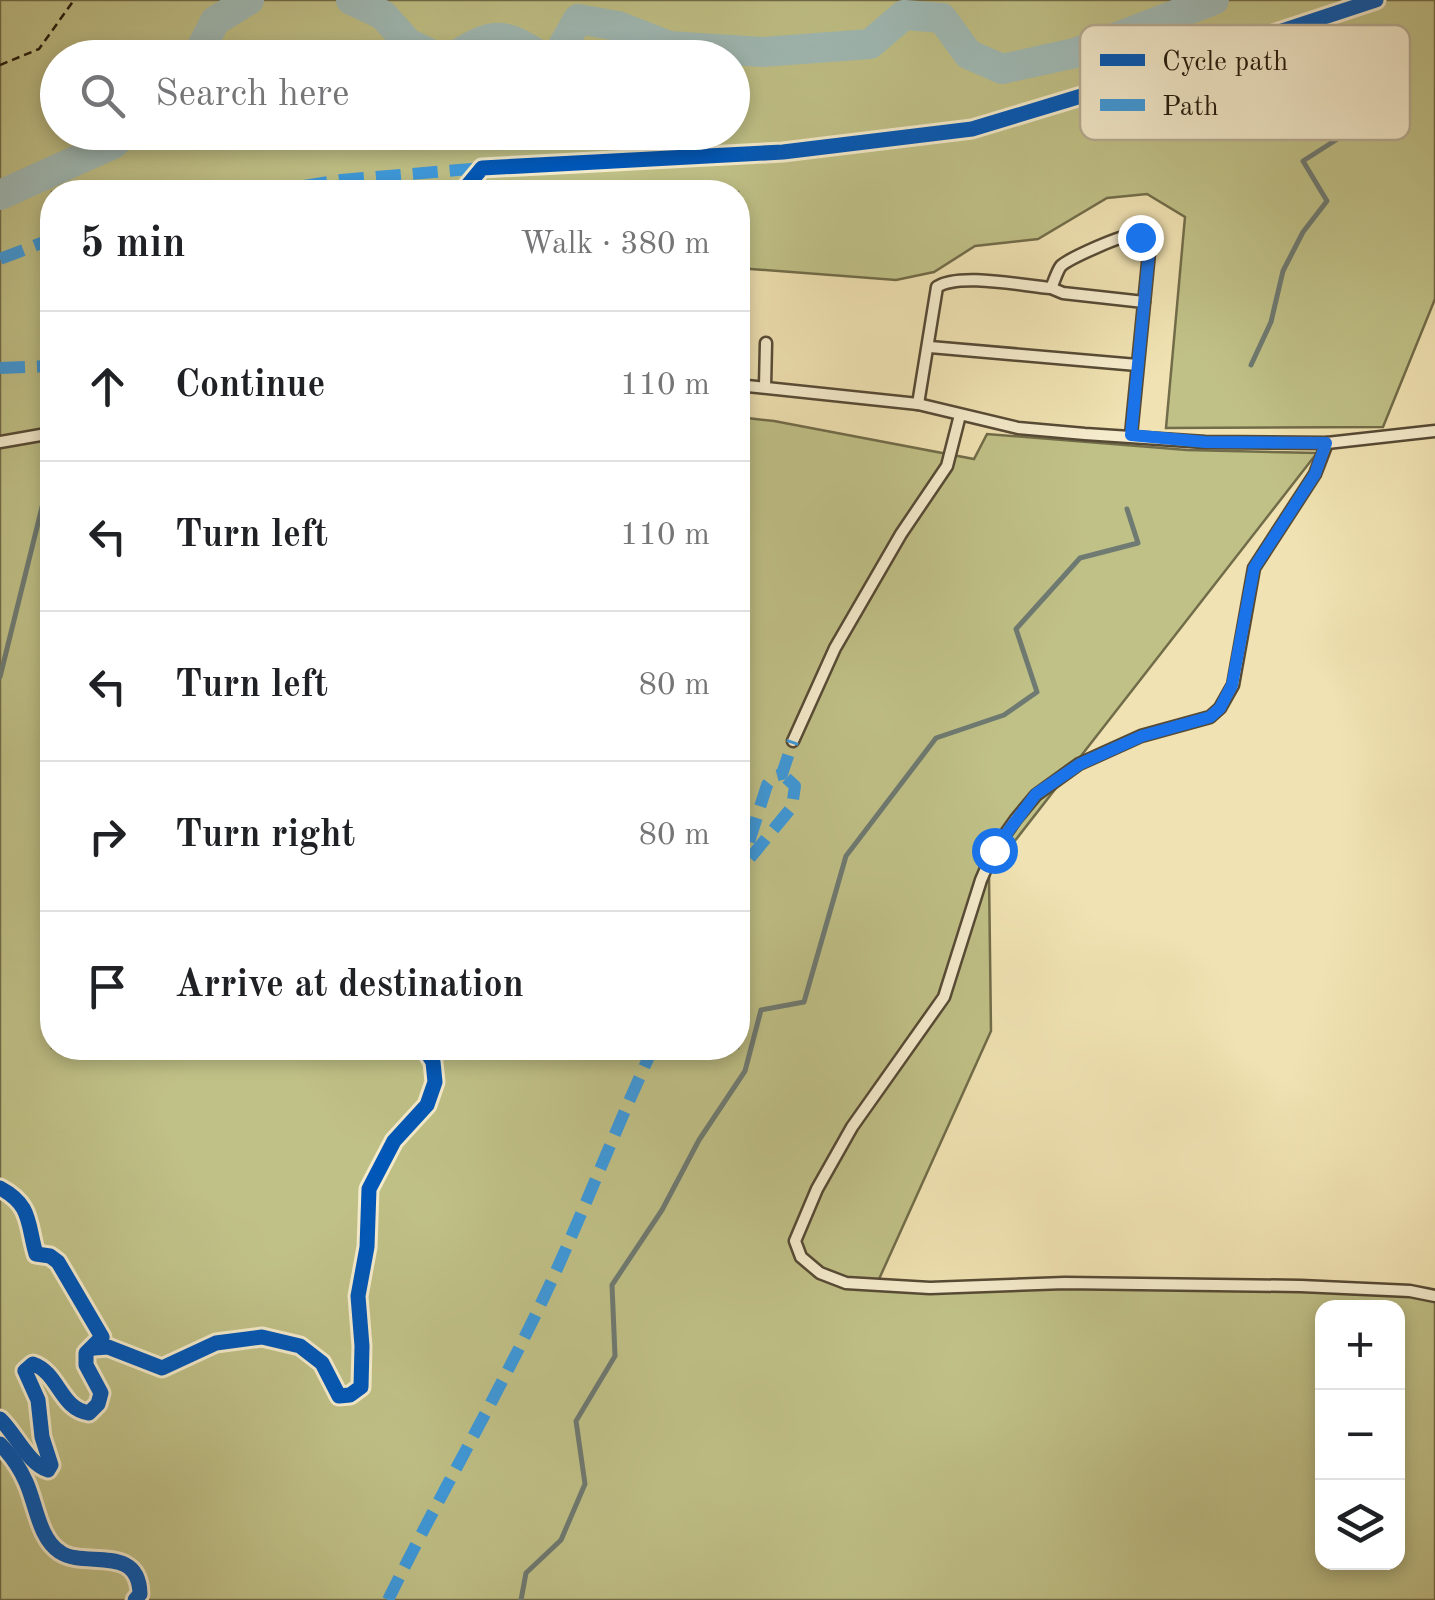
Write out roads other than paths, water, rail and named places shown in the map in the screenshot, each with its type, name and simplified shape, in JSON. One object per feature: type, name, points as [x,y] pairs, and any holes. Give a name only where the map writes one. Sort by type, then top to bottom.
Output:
[{"type":"lane","points":[[1051,288],[1062,266],[1116,240],[1140,237],[1149,253],[1131,435]]},
{"type":"lane","points":[[918,404],[937,287],[945,282],[1051,288],[1063,293],[1144,302]]},
{"type":"lane","points":[[765,386],[766,342]]},
{"type":"lane","points":[[930,347],[1137,364]]},
{"type":"lane","points":[[750,385],[918,404],[1018,428],[1205,442],[1326,443],[1435,431]]},
{"type":"lane","points":[[793,741],[835,648],[901,534],[947,466],[960,415]]},
{"type":"lane","points":[[0,442],[40,433]]},
{"type":"lane","points":[[1326,443],[1315,474],[1254,568],[1232,685],[1220,708],[1210,717],[1142,736],[1080,764],[1036,794],[1016,819],[994,850],[981,880],[944,997],[852,1127],[817,1189],[795,1241],[801,1258],[820,1273],[846,1283],[930,1288],[1065,1283],[1302,1286],[1410,1291],[1435,1296]]},
{"type":"waterway","points":[[205,40],[215,21],[249,0]]},
{"type":"waterway","points":[[351,0],[383,15],[405,40]]},
{"type":"waterway","points":[[1148,25],[1214,0]]},
{"type":"waterway","points":[[750,51],[870,44],[904,15],[942,18],[968,54],[1002,69],[1080,51]]},
{"type":"waterway","points":[[566,40],[578,19],[618,26],[654,40]]},
{"type":"waterway","points":[[486,40],[510,40]]},
{"type":"waterway","points":[[1251,365],[1271,322],[1283,271],[1303,232],[1327,201],[1303,161],[1336,140]]},
{"type":"waterway","points":[[0,195],[100,150]]},
{"type":"waterway","points":[[750,1052],[761,1010],[804,1002],[846,856],[936,738],[1004,715],[1037,692],[1016,629],[1080,558],[1138,543],[1127,509]]},
{"type":"waterway","points":[[0,677],[40,515]]},
{"type":"waterway","points":[[521,1600],[526,1573],[561,1540],[585,1484],[576,1421],[615,1356],[612,1285],[662,1210],[748,1060]]}]
